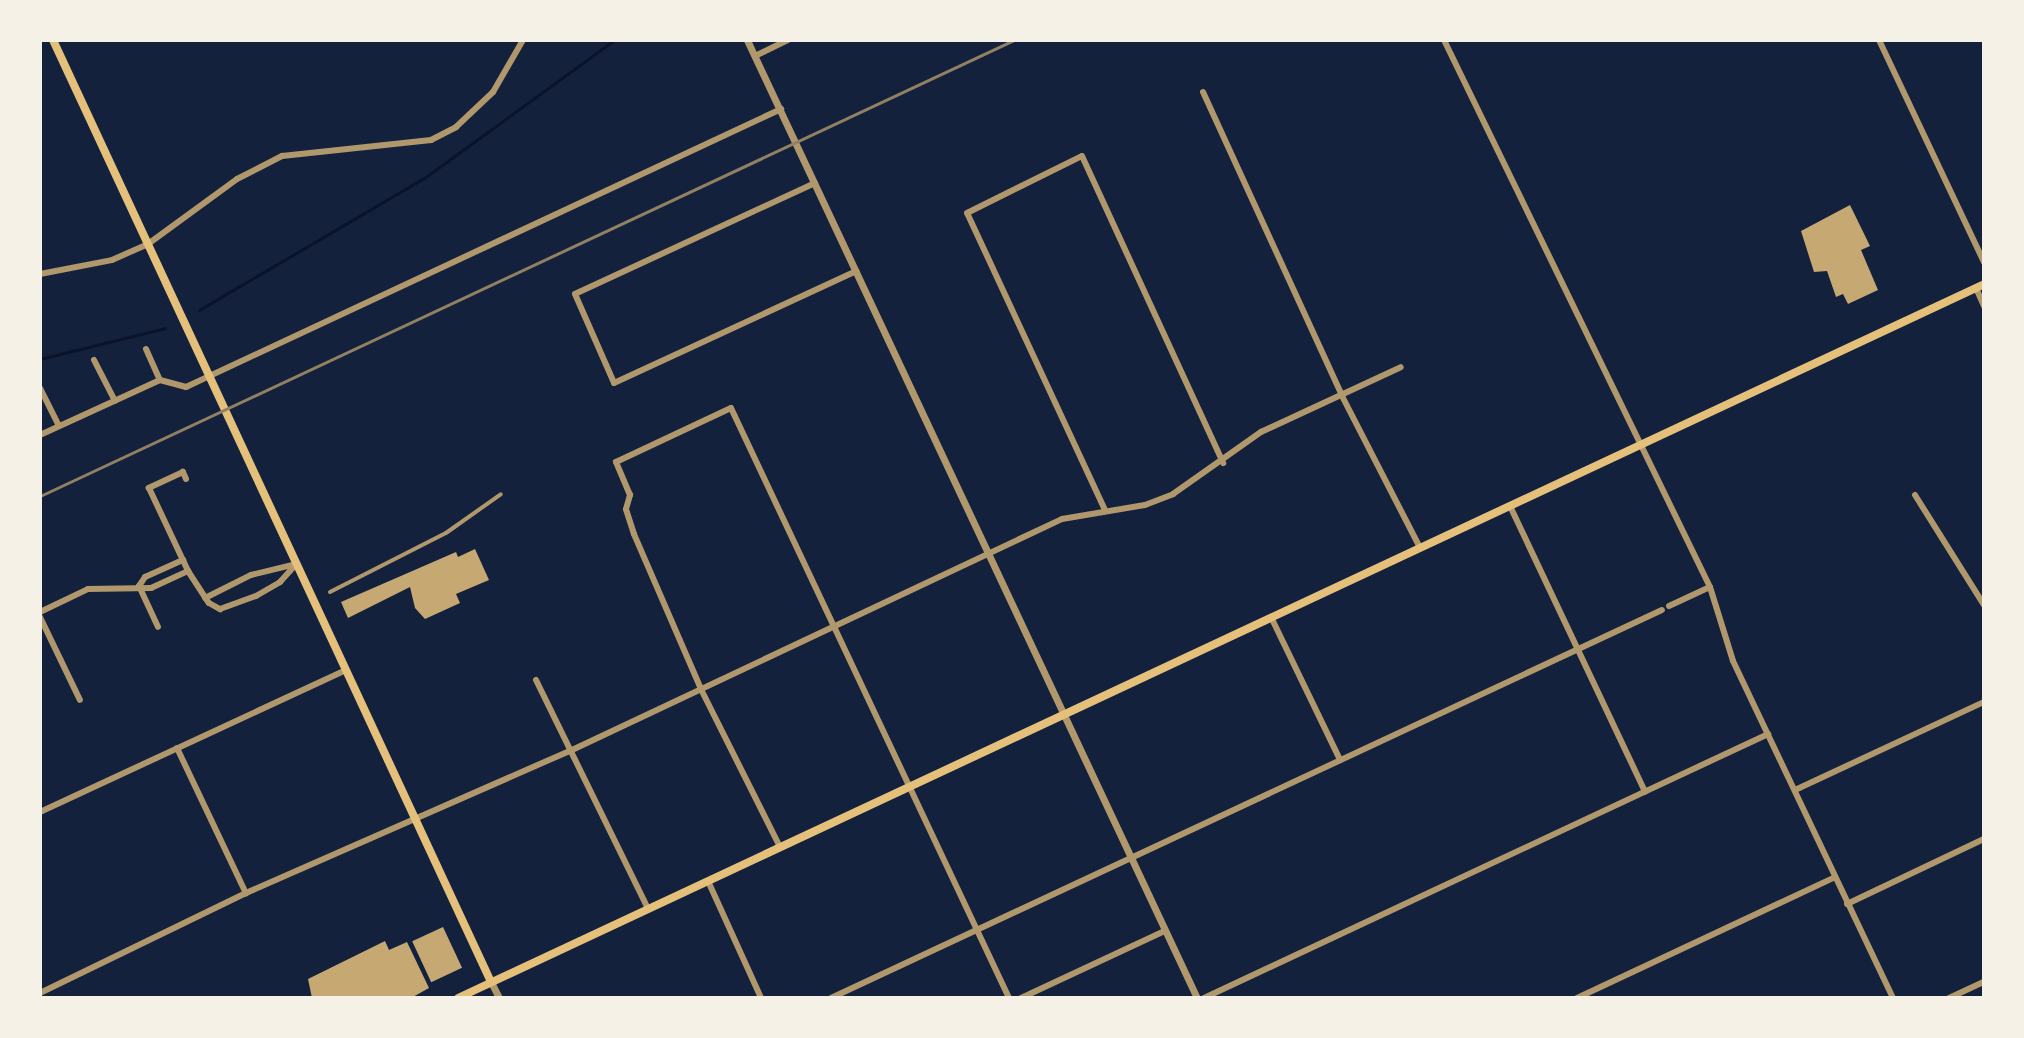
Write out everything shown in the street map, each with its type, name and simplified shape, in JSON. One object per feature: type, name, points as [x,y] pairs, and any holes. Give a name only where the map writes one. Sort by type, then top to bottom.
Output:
[{"type":"main road","points":[[53,40],[491,982]]},
{"type":"main road","points":[[458,998],[1980,286]]},
{"type":"street","points":[[40,274],[112,260],[148,244],[237,179],[282,156],[406,145],[456,127],[493,92],[523,40]]},
{"type":"street","points":[[747,40],[1197,998]]},
{"type":"street","points":[[755,56],[788,40]]},
{"type":"street","points":[[1444,40],[1637,446],[1653,466],[1710,587],[1719,627],[1893,998]]},
{"type":"street","points":[[1879,40],[1984,262]]},
{"type":"street","points":[[1203,92],[1341,394],[1420,548]]},
{"type":"street","points":[[40,435],[160,380],[186,387],[781,109]]},
{"type":"street","points":[[1105,510],[967,213],[1082,156],[1223,463]]},
{"type":"street","points":[[815,183],[575,294],[614,383],[856,271]]},
{"type":"street","points":[[1980,286],[1984,306]]},
{"type":"street","points":[[146,349],[160,380]]},
{"type":"street","points":[[94,360],[115,401]]},
{"type":"street","points":[[40,993],[246,893],[414,816],[572,750],[1062,519],[1145,505],[1173,494],[1223,463],[1261,432],[1401,367]]},
{"type":"street","points":[[40,388],[59,426]]},
{"type":"street","points":[[780,847],[701,689],[634,534],[626,509],[630,495],[616,462],[731,408],[1009,998]]},
{"type":"street","points":[[186,479],[183,472],[149,488],[188,571],[205,598],[220,609],[227,607],[280,582],[296,564]]},
{"type":"street","points":[[330,592],[446,533],[501,494]]},
{"type":"street","points":[[1915,495],[1984,605]]},
{"type":"street","points":[[1510,506],[1645,792]]},
{"type":"street","points":[[139,586],[145,577],[183,560]]},
{"type":"street","points":[[205,598],[251,575],[296,564]]},
{"type":"street","points":[[80,700],[40,615],[88,589],[151,588],[188,571]]},
{"type":"street","points":[[139,586],[158,627]]},
{"type":"street","points":[[831,998],[1710,587]]},
{"type":"street","points":[[1271,617],[1340,760]]},
{"type":"street","points":[[40,812],[344,671]]},
{"type":"street","points":[[536,680],[648,909]]},
{"type":"street","points":[[1795,790],[1984,702]]},
{"type":"street","points":[[1204,998],[1768,734]]},
{"type":"street","points":[[177,748],[246,893]]},
{"type":"street","points":[[1847,904],[1984,839]]},
{"type":"street","points":[[1577,998],[1835,877]]},
{"type":"street","points":[[708,881],[761,998]]},
{"type":"street","points":[[1021,998],[1165,931]]},
{"type":"street","points":[[491,982],[499,998]]},
{"type":"street","points":[[1949,998],[1984,982]]},
{"type":"building","points":[[1850,205],[1870,246],[1861,250],[1878,290],[1848,304],[1843,294],[1836,297],[1827,271],[1814,272],[1801,231]]},
{"type":"building","points":[[475,549],[489,580],[456,594],[460,603],[425,619],[415,608],[410,587],[348,618],[341,602],[456,552],[458,557]]},
{"type":"building","points":[[443,927],[462,968],[431,982],[412,941]]},
{"type":"building","points":[[385,941],[389,950],[407,942],[429,988],[411,998],[312,998],[308,979]]},
{"type":"waterway","points":[[199,310],[427,176],[614,40]]},
{"type":"waterway","points":[[40,359],[165,328]]},
{"type":"railway","points":[[40,496],[1014,40]]}]
